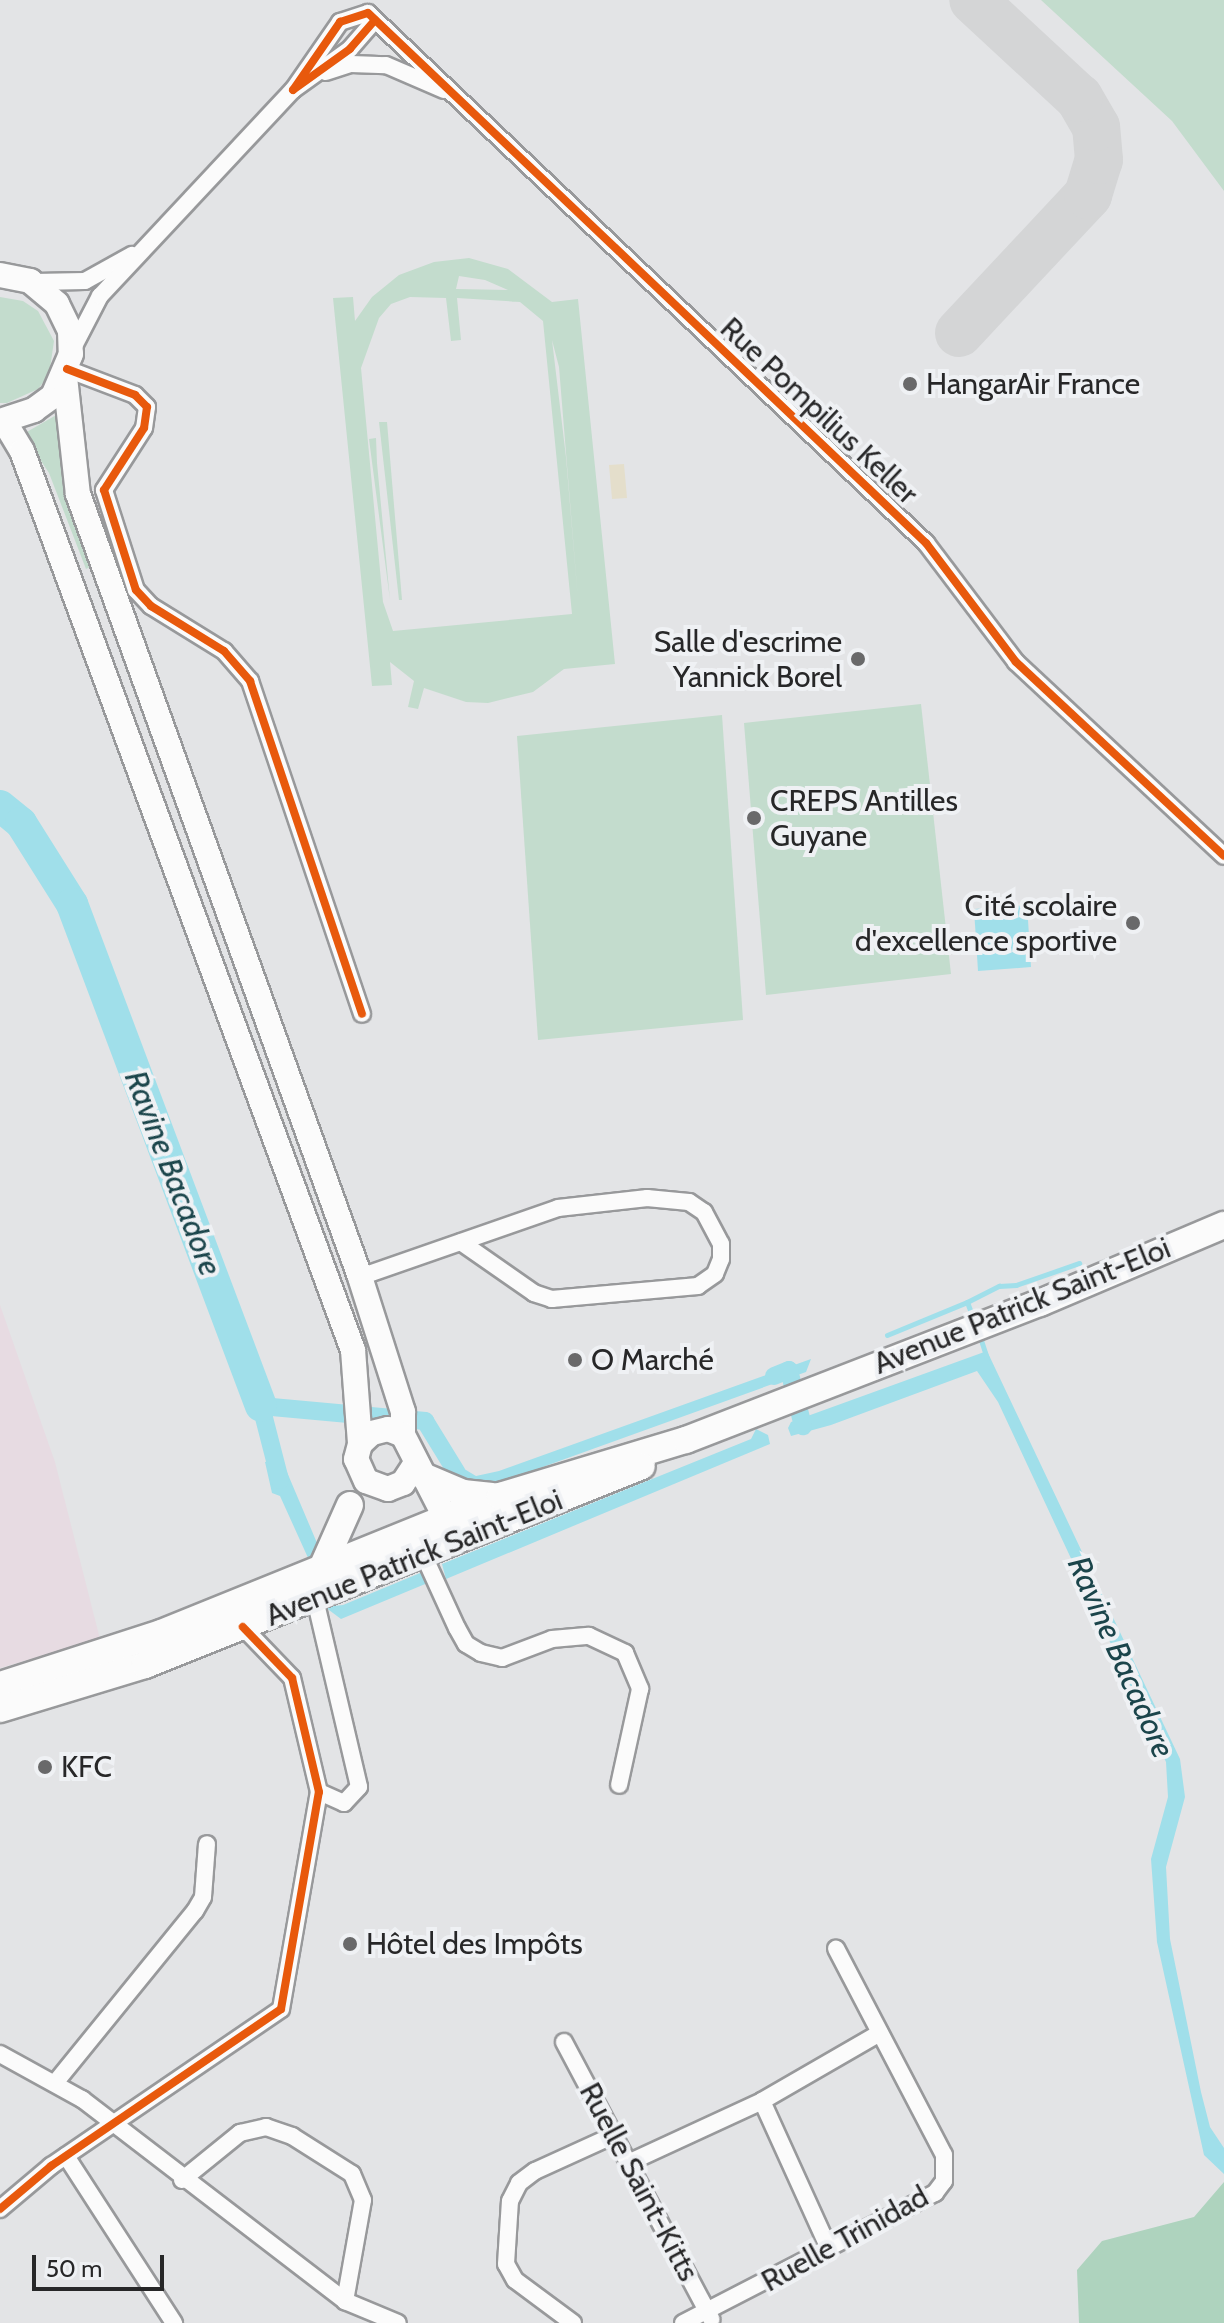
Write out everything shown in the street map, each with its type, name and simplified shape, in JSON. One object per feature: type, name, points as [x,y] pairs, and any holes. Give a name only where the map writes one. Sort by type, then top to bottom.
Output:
[{"type":"main road","points":[[0,275],[30,281],[62,311],[78,494],[360,1277],[419,1470],[445,1517],[448,1530],[428,1557]]},
{"type":"main road","points":[[68,366],[34,410],[2,421],[22,451],[250,1061],[353,1350],[359,1437],[366,1481],[388,1489],[403,1483],[419,1470]]},
{"type":"main road","name":"Avenue Patrick Saint-Eloi","points":[[0,1685],[161,1633],[500,1496],[686,1440],[1224,1225]]},
{"type":"main road","points":[[359,1437],[404,1425]]},
{"type":"main road","points":[[359,1437],[350,1505],[355,1554],[362,1581]]},
{"type":"main road","name":"Avenue Patrick Saint-Eloi","points":[[0,1709],[250,1634],[315,1599],[428,1557],[638,1467],[686,1440]]},
{"type":"main road","points":[[419,1470],[463,1493],[500,1496]]},
{"type":"main road","points":[[321,1570],[350,1505]]},
{"type":"street","points":[[293,90],[319,74],[371,16]]},
{"type":"street","points":[[362,1014],[250,681],[224,651],[151,606],[136,590],[104,490],[144,428],[147,407],[135,395],[68,366],[88,310],[293,90],[340,22],[371,16]]},
{"type":"street","name":"Rue Pompilius Keller","points":[[371,16],[478,113],[703,335],[926,543],[956,577],[1016,662],[1224,856]]},
{"type":"street","name":"Rue Pompilius Keller","points":[[319,74],[351,64],[386,65],[447,92],[478,113]]},
{"type":"street","points":[[30,281],[55,285],[85,281],[148,247]]},
{"type":"street","points":[[360,1277],[558,1208],[647,1198],[689,1202],[704,1212],[721,1244],[721,1259],[715,1274],[698,1286],[552,1299],[534,1293],[461,1242]]},
{"type":"street","points":[[428,1557],[466,1644],[481,1653],[502,1658],[552,1639],[589,1636],[625,1653],[640,1689],[619,1785]]},
{"type":"street","points":[[315,1599],[359,1787],[344,1803],[319,1792]]},
{"type":"street","points":[[0,2209],[9,2196],[281,2009],[319,1792],[296,1690],[277,1660],[250,1634]]},
{"type":"street","points":[[55,2083],[195,1911],[203,1897],[207,1844]]},
{"type":"street","name":"Ruelle Trinidad","points":[[683,2323],[710,2318],[829,2249],[935,2193],[946,2171],[944,2155],[836,1948]]},
{"type":"street","points":[[628,2163],[762,2101],[880,2033]]},
{"type":"street","name":"Ruelle Saint-Kitts","points":[[564,2042],[710,2318]]},
{"type":"street","points":[[0,2054],[55,2083],[115,2123],[182,2180],[345,2301],[382,2321],[398,2323]]},
{"type":"street","points":[[762,2101],[829,2249]]},
{"type":"street","points":[[182,2180],[240,2133],[266,2127],[292,2136],[352,2174],[363,2200],[345,2301]]},
{"type":"street","points":[[573,2323],[515,2280],[506,2264],[510,2201],[519,2183],[535,2171],[614,2135]]},
{"type":"street","points":[[66,2156],[174,2323]]},
{"type":"shaded area","points":[[0,1305],[55,1462],[100,1639],[0,1668]]},
{"type":"green space","points":[[1041,0],[1224,0],[1224,191],[1172,121]]},
{"type":"green space","points":[[469,258],[508,269],[552,302],[578,299],[615,664],[564,669],[533,692],[488,703],[466,702],[424,688],[418,709],[408,707],[414,681],[390,662],[392,685],[372,686],[333,298],[353,297],[355,321],[372,297],[399,275],[434,262]],"holes":[[[459,276],[485,280],[508,290],[456,289]],[[410,297],[446,298],[451,341],[461,340],[457,298],[520,302],[543,321],[572,614],[393,631],[383,602],[361,368],[379,318],[391,304]],[[552,340],[559,367],[578,600]]]},
{"type":"green space","points":[[0,297],[23,301],[38,311],[54,341],[49,375],[38,389],[7,403],[0,403]]},
{"type":"green space","points":[[65,410],[90,567],[86,569],[49,473],[25,433]]},
{"type":"green space","points":[[379,422],[387,422],[402,600],[399,600]]},
{"type":"green space","points":[[376,438],[377,463],[390,600],[369,439]]},
{"type":"green space","points":[[921,704],[951,974],[766,995],[744,723]]},
{"type":"green space","points":[[722,715],[743,1020],[538,1040],[517,736]]},
{"type":"green space","points":[[1224,2182],[1224,2323],[1079,2323],[1077,2270],[1102,2241],[1194,2217]]},
{"type":"sand","points":[[624,464],[627,498],[612,499],[609,465]]},
{"type":"water","points":[[1027,905],[1031,967],[978,971],[974,909]]},
{"type":"water","points":[[987,1351],[1180,1759],[1185,1797],[1166,1867],[1170,1939],[1210,2127],[1224,2148],[1224,2174],[1204,2155],[1157,1942],[1151,1859],[1168,1797],[1166,1762],[998,1402],[977,1371],[831,1425],[791,1436],[788,1428],[791,1422]]},
{"type":"water","points":[[811,1359],[806,1372],[487,1487],[451,1478],[439,1454],[452,1450],[461,1467],[476,1476],[499,1471]]},
{"type":"water","points":[[756,1429],[768,1435],[770,1444],[446,1579],[442,1564],[751,1439]]},
{"type":"water","points":[[281,1458],[320,1550],[309,1560],[280,1496],[272,1493],[265,1462]]},
{"type":"water","points":[[425,1571],[430,1582],[341,1619],[325,1607],[343,1605]]},
{"type":"waterway","name":"Ravine Bacadore","points":[[0,806],[21,823],[72,904],[261,1406]]},
{"type":"waterway","points":[[967,1302],[999,1286],[1016,1285],[1079,1263]]},
{"type":"waterway","points":[[887,1335],[967,1302],[974,1320]]},
{"type":"waterway","points":[[980,1337],[987,1358]]},
{"type":"waterway","points":[[774,1376],[789,1370],[803,1426]]},
{"type":"waterway","points":[[280,1480],[261,1406],[425,1421],[457,1473]]},
{"type":"taxiway","points":[[959,333],[1088,195],[1099,160],[1096,127],[1079,98],[973,0]]},
{"type":"cycle path","points":[[375,20],[350,49],[293,90],[340,22],[368,13],[926,543],[1016,662],[1224,856]]},
{"type":"cycle path","points":[[67,369],[135,395],[147,407],[144,428],[104,490],[136,590],[151,606],[224,651],[250,681],[362,1014]]},
{"type":"cycle path","points":[[0,2209],[51,2166],[281,2009],[319,1792],[292,1678],[243,1627]]},
{"type":"place","name":"HangarAir France","points":[[910,384]]},
{"type":"place","name":"Salle d'escrime Yannick Borel","points":[[858,659]]},
{"type":"place","name":"CREPS Antilles Guyane","points":[[754,818]]},
{"type":"place","name":"Cité scolaire d'excellence sportive","points":[[1133,923]]},
{"type":"place","name":"O Marché","points":[[575,1360]]},
{"type":"place","name":"KFC","points":[[45,1767]]},
{"type":"place","name":"Hôtel des Impôts","points":[[350,1944]]}]
